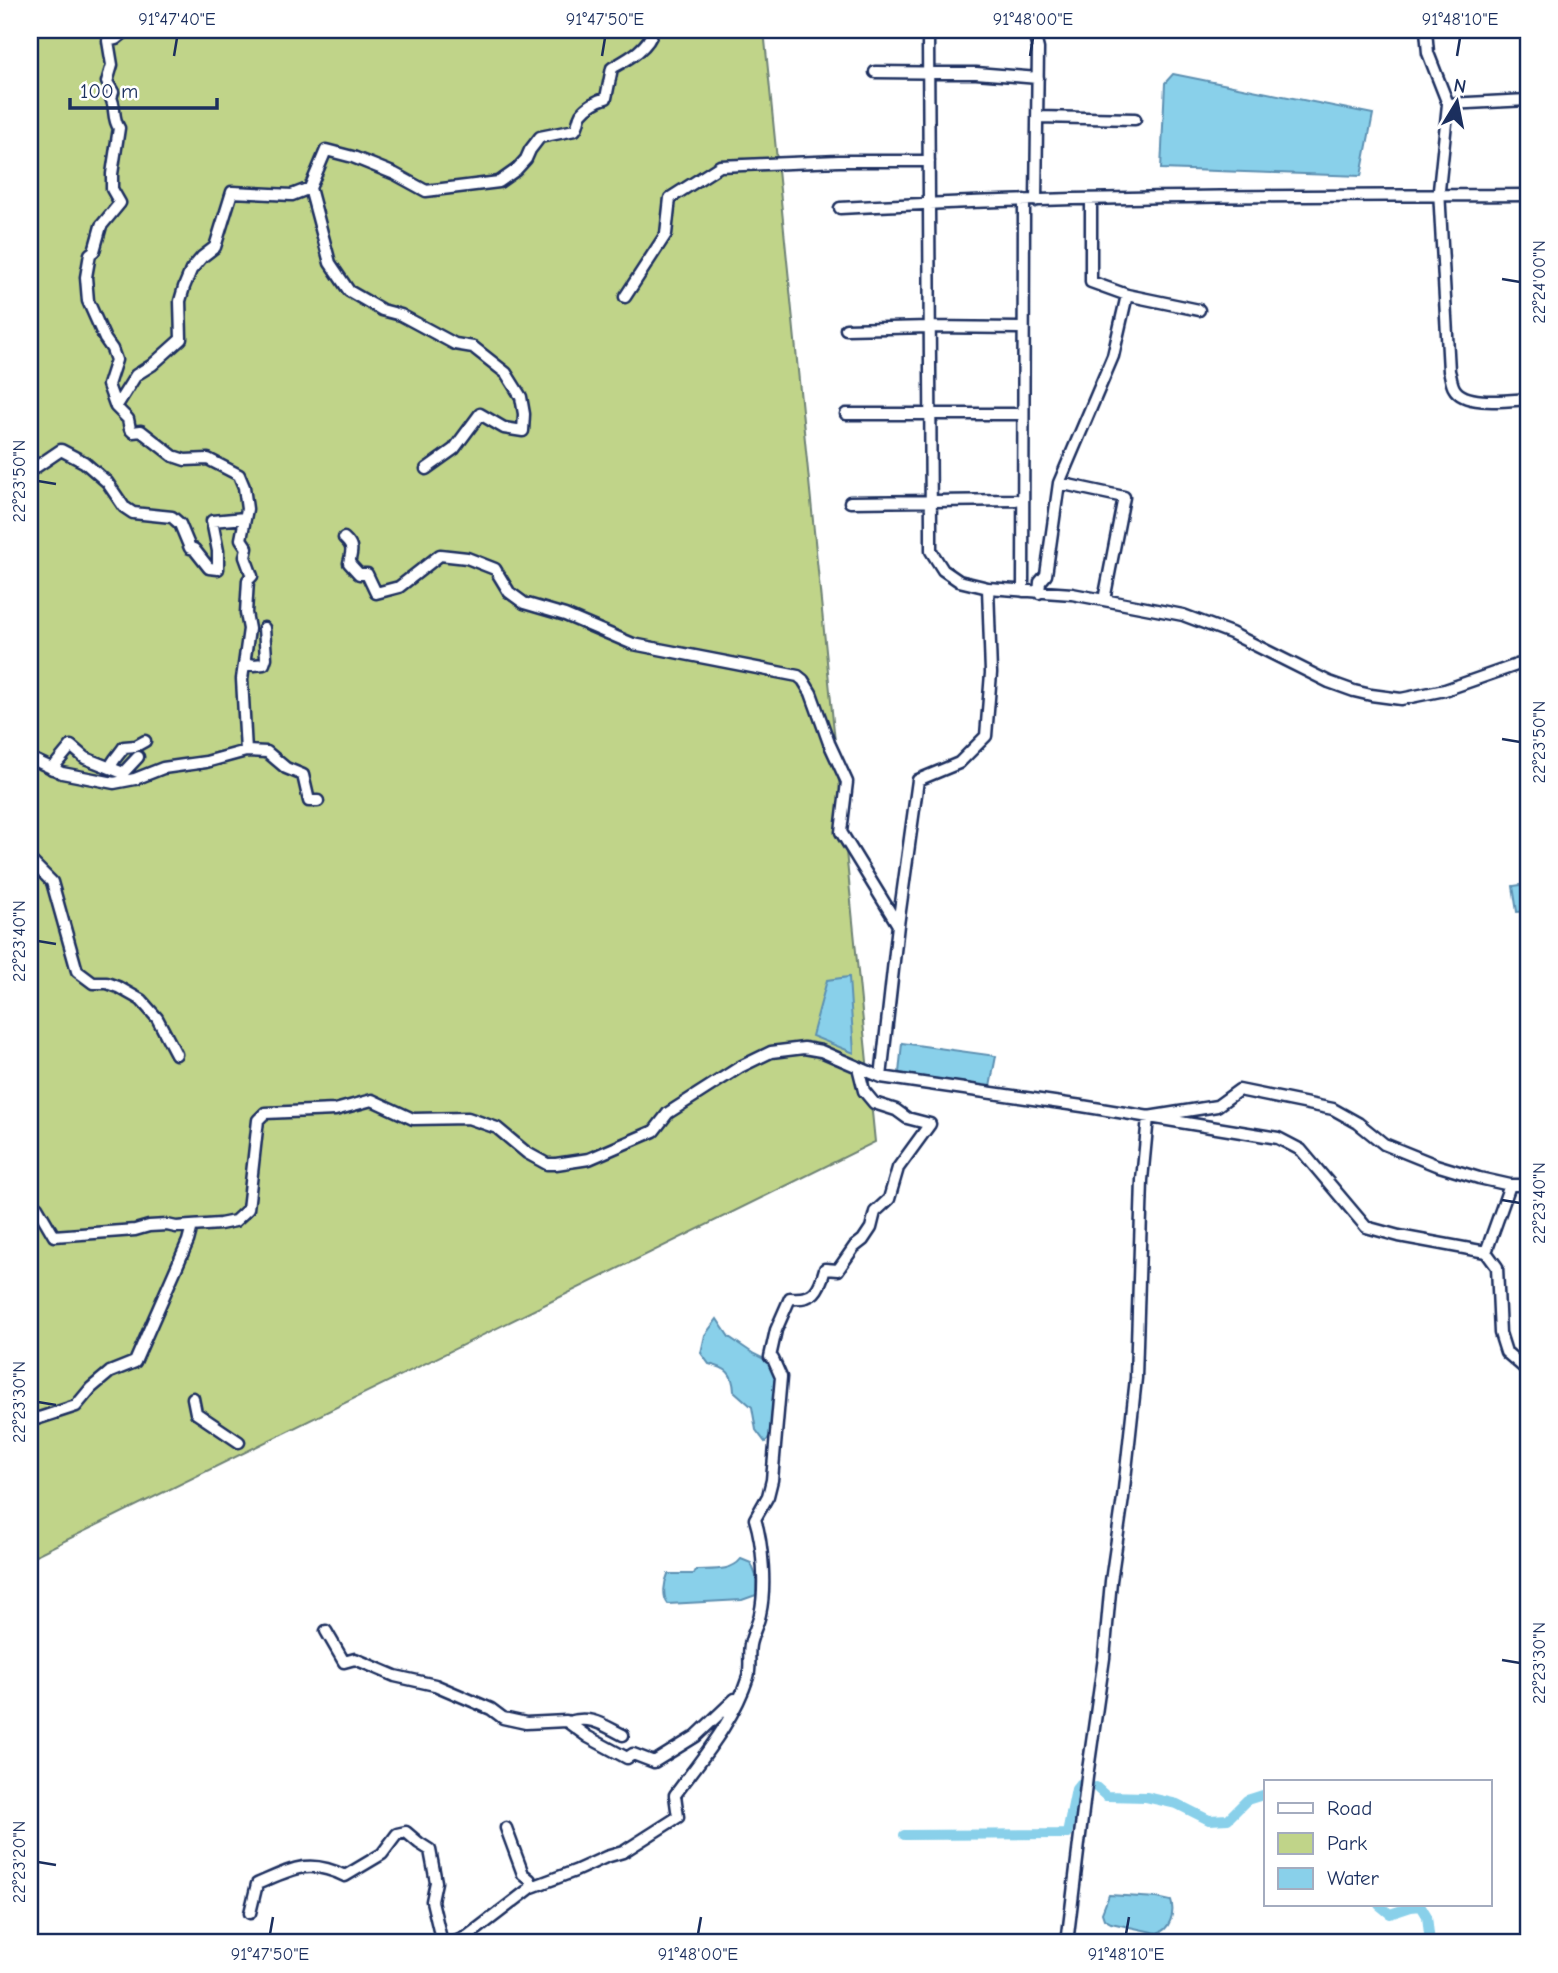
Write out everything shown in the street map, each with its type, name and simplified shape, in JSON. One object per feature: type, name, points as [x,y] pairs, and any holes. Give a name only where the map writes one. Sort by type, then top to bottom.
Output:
[{"type":"street","points":[[127,30],[116,39],[108,41],[111,65],[107,82],[113,92],[111,97],[118,128],[112,189],[120,203],[102,226],[94,251],[90,254],[86,277],[88,301],[116,360],[108,385],[116,407],[128,419],[130,429],[133,432],[141,430],[173,456],[185,460],[208,459],[239,475],[244,487],[247,509],[241,539],[247,548],[245,557],[252,576],[248,580],[246,613],[249,629],[242,679],[246,751]]},
{"type":"street","points":[[426,469],[454,449],[480,414],[504,428],[523,431],[522,397],[506,373],[472,347],[456,344],[401,316],[382,310],[349,291],[330,263],[310,188],[326,150],[353,157],[395,174],[426,191],[499,182],[516,170],[540,137],[575,131],[581,115],[597,100],[606,98],[612,68],[628,59],[649,41],[653,30]]},
{"type":"street","points":[[934,30],[928,37],[931,551],[943,570],[959,581],[988,588],[1072,594],[1183,615],[1231,633],[1329,682],[1371,695],[1401,699],[1446,690],[1528,660]]},
{"type":"street","points":[[1033,30],[1038,49],[1036,201]]},
{"type":"street","points":[[1426,30],[1428,53],[1448,104],[1439,190],[1449,371],[1454,389],[1464,397],[1480,401],[1528,399]]},
{"type":"street","points":[[875,72],[976,73],[1038,78]]},
{"type":"street","points":[[1448,104],[1528,100]]},
{"type":"street","points":[[1037,117],[1135,119]]},
{"type":"street","points":[[625,297],[666,234],[670,198],[720,166],[839,161],[929,161]]},
{"type":"street","points":[[116,407],[136,375],[152,365],[181,339],[180,301],[184,287],[191,270],[215,247],[232,192],[292,195],[310,188]]},
{"type":"street","points":[[841,208],[1024,200],[1528,195]]},
{"type":"street","points":[[1091,199],[1091,282],[1127,295],[1199,310]]},
{"type":"street","points":[[1023,591],[1024,200]]},
{"type":"street","points":[[1039,593],[1040,582],[1046,575],[1059,483],[1113,356],[1127,295]]},
{"type":"street","points":[[846,329],[1019,328]]},
{"type":"street","points":[[846,414],[1019,414]]},
{"type":"street","points":[[30,469],[61,450],[84,461],[107,481],[124,507],[132,513],[172,517],[180,524],[190,548],[194,549],[209,568],[218,569],[218,551],[212,521],[245,518]]},
{"type":"street","points":[[1059,483],[1124,497],[1104,600]]},
{"type":"street","points":[[850,502],[1016,500]]},
{"type":"street","points":[[344,538],[352,545],[353,550],[349,563],[359,575],[367,574],[376,593],[399,587],[440,555],[467,558],[495,569],[509,592],[524,603],[565,615],[633,644],[798,676],[811,693],[829,743],[848,782],[841,832],[898,925]]},
{"type":"street","points":[[881,1077],[918,780],[959,763],[986,736],[991,673],[988,588]]},
{"type":"street","points":[[246,663],[264,664],[264,628]]},
{"type":"street","points":[[110,768],[113,759],[124,747],[136,746],[145,741]]},
{"type":"street","points":[[52,769],[71,746],[85,758],[123,773],[138,757]]},
{"type":"street","points":[[30,758],[61,773],[114,783],[135,779],[163,768],[206,762],[246,751],[267,752],[286,768],[303,775],[309,801],[318,801]]},
{"type":"street","points":[[30,863],[52,881],[77,971],[93,983],[118,987],[141,1000],[157,1018],[176,1054]]},
{"type":"street","points":[[30,1202],[37,1208],[54,1236],[135,1230],[149,1226],[176,1227],[235,1221],[248,1209],[258,1120],[265,1113],[335,1110],[372,1100],[413,1119],[468,1118],[497,1128],[527,1153],[547,1164],[589,1159],[654,1130],[668,1113],[740,1067],[771,1052],[804,1048],[821,1051],[881,1077],[1278,1138],[1301,1150],[1366,1227],[1486,1252],[1497,1267],[1500,1333],[1506,1352],[1528,1371]]},
{"type":"street","points":[[453,1943],[468,1936],[532,1887],[623,1852],[678,1817],[675,1794],[720,1734],[740,1694],[748,1675],[750,1644],[760,1614],[764,1578],[755,1519],[768,1496],[772,1480],[781,1377],[770,1357],[776,1330],[790,1298],[805,1299],[813,1295],[825,1269],[838,1270],[853,1247],[863,1240],[871,1228],[875,1212],[889,1199],[898,1168],[930,1124],[906,1118],[896,1110],[874,1103],[864,1091],[858,1067]]},
{"type":"street","points":[[1148,1117],[1217,1106],[1239,1090],[1333,1109],[1384,1144],[1436,1165],[1510,1185],[1528,1185]]},
{"type":"street","points":[[1067,1943],[1104,1658],[1136,1378],[1142,1180],[1148,1117]]},
{"type":"street","points":[[1486,1252],[1510,1185]]},
{"type":"street","points":[[30,1421],[76,1406],[91,1388],[110,1372],[135,1362],[188,1241],[192,1226]]},
{"type":"street","points":[[193,1398],[196,1413],[239,1442]]},
{"type":"street","points":[[326,1631],[344,1662],[355,1659],[395,1676],[435,1685],[491,1709],[503,1718],[526,1723],[592,1719],[623,1735]]},
{"type":"street","points":[[568,1722],[588,1737],[626,1758],[633,1754],[654,1762],[696,1736],[740,1694]]},
{"type":"street","points":[[506,1829],[523,1874],[530,1880],[532,1887]]},
{"type":"street","points":[[250,1913],[257,1884],[290,1869],[307,1866],[328,1867],[345,1876],[383,1854],[397,1834],[406,1832],[430,1850],[436,1882],[432,1901],[442,1943]]},
{"type":"green space","points":[[30,30],[764,30],[875,1142],[30,1558]]},
{"type":"water","points":[[1173,74],[1373,114],[1361,176],[1161,169],[1165,83]]},
{"type":"water","points":[[1528,884],[1528,911],[1517,912],[1513,886]]},
{"type":"water","points":[[849,977],[854,1053],[812,1036],[827,980]]},
{"type":"water","points":[[902,1043],[996,1056],[990,1087],[899,1073]]},
{"type":"water","points":[[717,1319],[729,1337],[770,1362],[778,1375],[772,1436],[765,1442],[756,1430],[752,1407],[734,1391],[730,1376],[720,1367],[709,1364],[701,1353],[705,1335]]},
{"type":"water","points":[[741,1559],[751,1563],[756,1576],[756,1595],[742,1600],[668,1604],[664,1589],[668,1574],[694,1574],[696,1570],[726,1568]]},
{"type":"water","points":[[1109,1895],[1171,1901],[1170,1920],[1165,1928],[1157,1933],[1111,1923],[1104,1919],[1102,1913]]},
{"type":"waterway","points":[[904,1835],[1067,1834],[1076,1789],[1080,1784]]},
{"type":"waterway","points":[[1096,1787],[1106,1796],[1146,1797],[1177,1804],[1209,1820],[1228,1819],[1247,1800],[1264,1795]]},
{"type":"waterway","points":[[1380,1906],[1390,1914],[1421,1906]]},
{"type":"waterway","points":[[1421,1906],[1427,1916],[1430,1943]]}]
